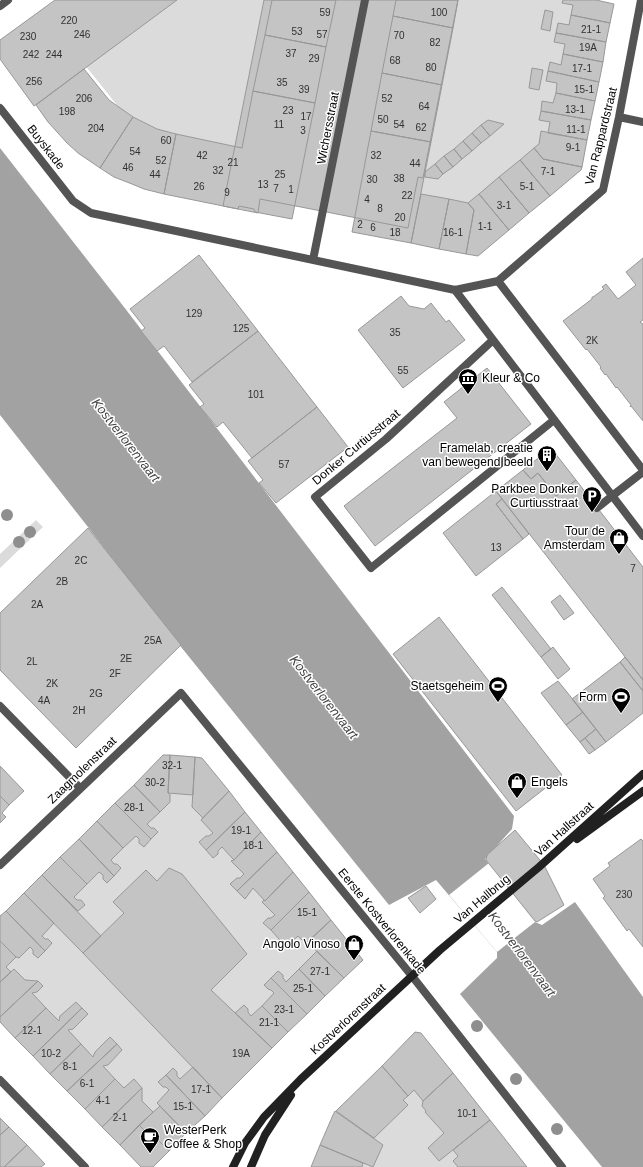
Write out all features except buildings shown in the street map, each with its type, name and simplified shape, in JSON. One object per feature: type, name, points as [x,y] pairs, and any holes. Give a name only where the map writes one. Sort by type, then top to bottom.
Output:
[{"type":"street","points":[[0,6],[8,0]]},
{"type":"street","name":"Wichersstraat","points":[[314,260],[365,0]]},
{"type":"street","name":"Van Rappardstraat","points":[[498,281],[603,190],[620,117],[641,0]]},
{"type":"street","name":"Buyskade","points":[[0,108],[73,201],[91,213],[314,260]]},
{"type":"street","points":[[620,117],[643,122]]},
{"type":"street","points":[[314,260],[455,290],[498,281],[643,471],[597,508]]},
{"type":"street","points":[[455,290],[643,536]]},
{"type":"street","name":"Donker Curtiusstraat","points":[[493,340],[386,439],[315,497],[371,568],[554,420]]},
{"type":"street","name":"Zaagmolenstraat","points":[[0,864],[181,693]]},
{"type":"street","name":"Eerste Kostverlorenkade","points":[[181,693],[412,976],[562,1167]]},
{"type":"street","points":[[0,706],[80,788]]},
{"type":"street","name":"Van Hallstraat","points":[[539,867],[643,774]]},
{"type":"street","name":"Van Hallstraat","points":[[539,867],[643,791]]},
{"type":"street","name":"Van Hallbrug","points":[[412,976],[440,950],[539,867]]},
{"type":"street","name":"Kostverlorenstraat","points":[[232,1167],[264,1117],[301,1079],[412,976]]},
{"type":"street","name":"Kostverlorenstraat","points":[[251,1167],[265,1135],[301,1079]]},
{"type":"street","points":[[0,1080],[85,1167]]},
{"type":"shaded area","points":[[147,0],[292,0],[258,161],[178,140],[129,120],[76,54]]},
{"type":"shaded area","points":[[451,0],[585,0],[559,146],[480,215],[414,200]]},
{"type":"shaded area","points":[[36,520],[43,527],[0,568],[0,554]]},
{"type":"shaded area","points":[[183,782],[333,955],[158,1136],[0,961]]},
{"type":"shaded area","points":[[428,1073],[495,1167],[347,1167],[366,1121]]},
{"type":"water","name":"Kostverlorenvaart","points":[[0,148],[124,307],[514,816],[512,829],[485,859],[535,922],[542,925],[575,902],[643,997],[643,1167],[602,1167],[460,994],[497,958],[497,952],[436,880],[389,905],[169,632],[0,415]]},
{"type":"pier","points":[[489,863],[535,922],[497,952],[449,895]]},
{"type":"place","name":"Kleur & Co","points":[[468,395]]},
{"type":"place","name":"Framelab, creatie van bewegend beeld","points":[[547,472]]},
{"type":"place","name":"Parkbee Donker Curtiusstraat","points":[[592,513]]},
{"type":"place","name":"Tour de Amsterdam","points":[[619,555]]},
{"type":"place","name":"Staetsgeheim","points":[[498,703]]},
{"type":"place","name":"Form","points":[[621,714]]},
{"type":"place","name":"Engels","points":[[517,799]]},
{"type":"place","name":"Angolo Vinoso","points":[[354,961]]},
{"type":"place","name":"WesterPerk Coffee & Shop","points":[[150,1154]]}]
